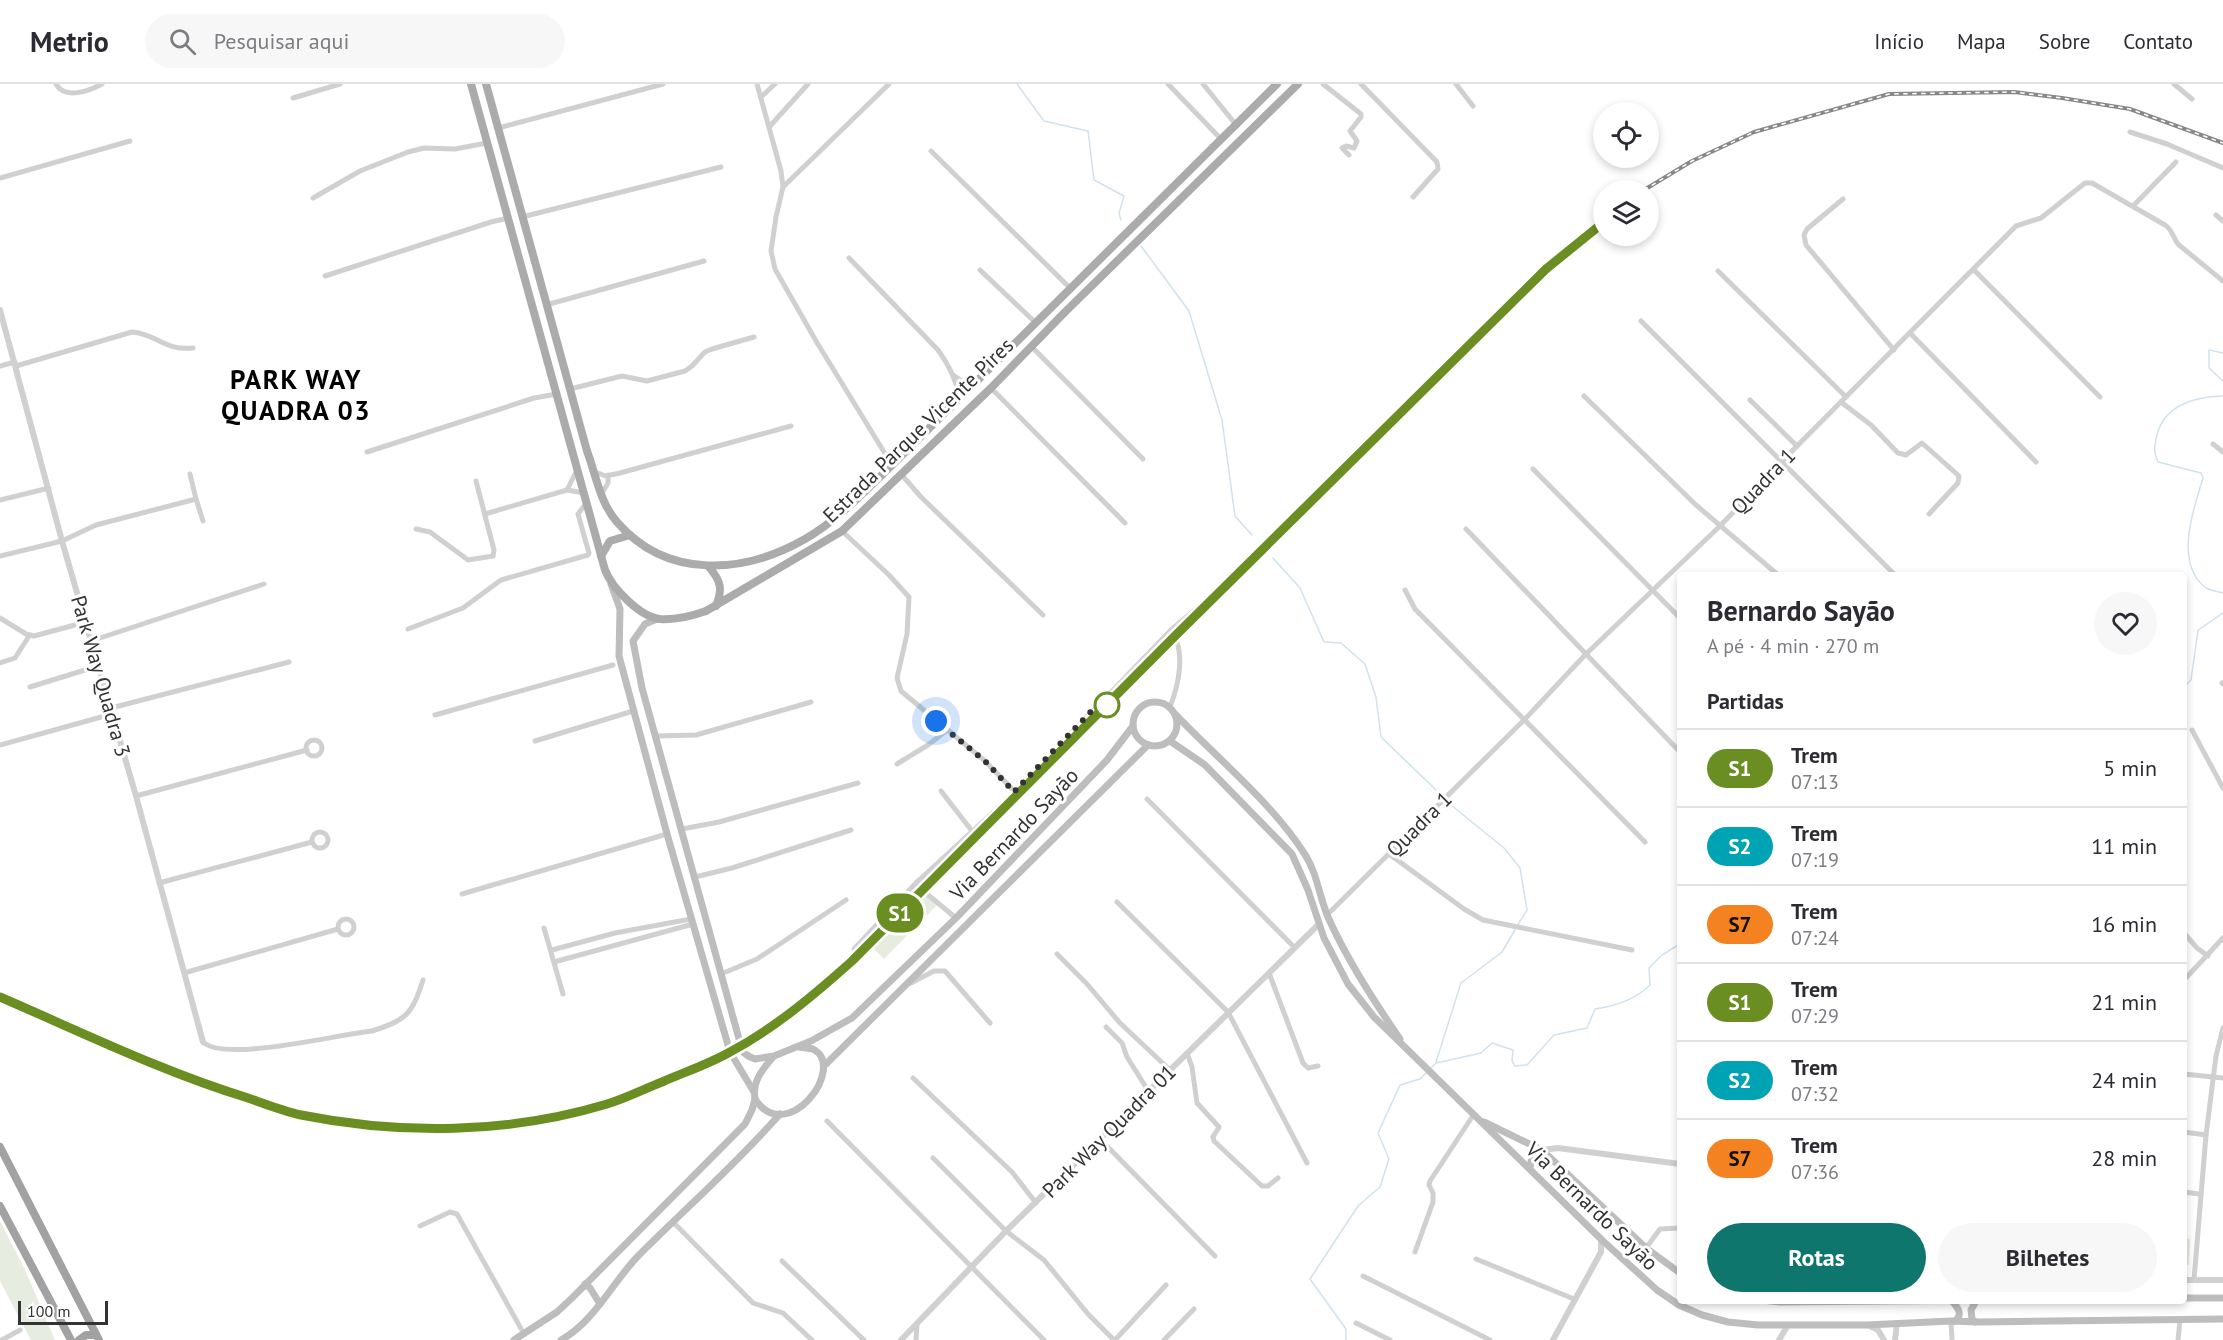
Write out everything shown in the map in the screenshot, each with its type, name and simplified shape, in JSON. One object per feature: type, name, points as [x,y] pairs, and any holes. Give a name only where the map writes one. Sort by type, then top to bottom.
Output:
[{"type":"highway","points":[[0,1147],[98,1338]]},
{"type":"highway","points":[[0,1206],[71,1340]]},
{"type":"highway","points":[[79,1340],[86,1335],[98,1338]]},
{"type":"main road","points":[[471,84],[601,556],[620,609],[622,668],[730,1052],[767,1111],[786,1114],[798,1109],[812,1096],[822,1077],[824,1066],[822,1059],[812,1049],[799,1047],[774,1056],[755,1059],[744,1053],[642,688],[633,641],[645,624],[657,619]]},
{"type":"main road","name":"Estrada Parque Vicente Pires","points":[[486,84],[587,451],[602,495],[616,521],[630,535],[666,557],[709,567],[750,562],[774,554],[806,539],[832,520],[892,465],[1024,336],[1277,84]]},
{"type":"main road","name":"Estrada Parque Vicente Pires","points":[[657,619],[690,616],[716,606],[842,531],[991,388],[1298,84]]},
{"type":"main road","points":[[1046,332],[1041,324],[1049,311]]},
{"type":"main road","points":[[1017,360],[1028,342],[1024,336]]},
{"type":"main road","points":[[601,556],[610,541],[630,535]]},
{"type":"main road","points":[[709,567],[721,584],[716,606]]},
{"type":"main road","points":[[611,584],[630,602],[657,619]]},
{"type":"main road","points":[[1150,702],[1161,702],[1170,707],[1176,715],[1178,725],[1176,734],[1170,741],[1159,746],[1148,745],[1138,738],[1133,726],[1135,715],[1141,707],[1150,702]]},
{"type":"main road","name":"Via Bernardo Sayão","points":[[1176,715],[1278,819],[1304,853],[1312,867],[1327,915],[1355,972],[1409,1051]]},
{"type":"main road","name":"Via Bernardo Sayão","points":[[799,1047],[852,1018],[956,918],[1107,760],[1133,726]]},
{"type":"main road","name":"Via Bernardo Sayão","points":[[1170,741],[1205,765],[1292,854],[1324,938],[1342,974],[1360,1001],[1601,1239],[1657,1290],[1677,1304]]},
{"type":"main road","points":[[824,1066],[1148,745]]},
{"type":"main road","points":[[514,1340],[557,1312],[745,1124],[752,1110],[762,1071],[774,1056]]},
{"type":"main road","points":[[561,1340],[568,1338],[600,1304],[637,1258],[780,1114]]},
{"type":"main road","name":"Via Bernardo Sayão","points":[[1481,1121],[1542,1150],[1646,1248],[1677,1271]]},
{"type":"main road","points":[[1530,1168],[1531,1161],[1542,1150]]},
{"type":"main road","points":[[585,1284],[600,1304]]},
{"type":"main road","points":[[2187,1298],[2223,1298]]},
{"type":"main road","name":"Via Bernardo Sayão","points":[[1678,1304],[1702,1315],[1728,1322],[1776,1325],[2223,1319]]},
{"type":"main road","points":[[1953,1321],[1959,1312],[1954,1304]]},
{"type":"main road","points":[[1974,1304],[1971,1317],[1975,1322],[1980,1322]]},
{"type":"street","points":[[56,84],[59,89],[67,93],[83,92],[102,84]]},
{"type":"street","points":[[293,98],[340,84]]},
{"type":"street","points":[[498,128],[663,84]]},
{"type":"street","points":[[757,84],[770,126],[783,187],[772,245],[775,269],[892,465]]},
{"type":"street","points":[[761,97],[774,84]]},
{"type":"street","points":[[770,126],[808,84]]},
{"type":"street","points":[[783,187],[889,84]]},
{"type":"street","points":[[1168,84],[1222,140]]},
{"type":"street","points":[[1203,84],[1237,126]]},
{"type":"street","points":[[1323,84],[1362,116],[1350,131],[1357,141],[1354,148],[1346,146],[1342,148],[1349,155]]},
{"type":"street","points":[[1361,84],[1437,162],[1438,169],[1435,174],[1413,197]]},
{"type":"street","points":[[1456,84],[1473,106]]},
{"type":"street","points":[[2174,84],[2192,99]]},
{"type":"street","points":[[2130,132],[2168,144],[2223,168]]},
{"type":"street","points":[[0,178],[130,141]]},
{"type":"street","points":[[313,198],[360,171],[408,152],[424,148],[455,149],[487,143]]},
{"type":"street","points":[[931,151],[1071,289]]},
{"type":"street","points":[[2133,206],[2176,162]]},
{"type":"street","points":[[522,218],[721,167]]},
{"type":"street","name":"Quadra 1","points":[[1327,915],[1525,719],[1585,656],[1720,526],[2016,226],[2041,218],[2085,183],[2092,183],[2169,228],[2179,245],[2223,281]]},
{"type":"street","points":[[1843,199],[1807,230],[1804,235],[1806,245],[1894,350]]},
{"type":"street","points":[[2216,215],[2223,221]]},
{"type":"street","points":[[325,276],[508,218]]},
{"type":"street","points":[[849,258],[938,350],[950,371],[959,398]]},
{"type":"street","points":[[546,305],[704,261]]},
{"type":"street","points":[[980,270],[1036,323]]},
{"type":"street","points":[[1974,270],[2100,397]]},
{"type":"street","points":[[1718,271],[1846,397]]},
{"type":"street","name":"Park Way Quadra 3","points":[[0,310],[62,541],[136,796],[203,1042]]},
{"type":"street","points":[[1641,321],[1892,572]]},
{"type":"street","points":[[0,366],[15,364],[132,332],[144,334],[174,349],[192,348]]},
{"type":"street","points":[[1910,333],[2036,462]]},
{"type":"street","points":[[570,389],[622,376],[647,381],[686,371],[705,352],[754,337]]},
{"type":"street","points":[[1031,346],[1143,459]]},
{"type":"street","points":[[950,371],[962,381],[975,382]]},
{"type":"street","points":[[991,388],[1125,523]]},
{"type":"street","points":[[367,452],[534,398],[557,394]]},
{"type":"street","points":[[1584,396],[1720,526],[1775,572]]},
{"type":"street","points":[[1750,400],[1797,446]]},
{"type":"street","points":[[1841,402],[1871,425],[1900,454],[1906,454],[1922,443],[1959,476],[1958,483],[1929,514]]},
{"type":"street","points":[[595,472],[608,475],[620,473],[791,426]]},
{"type":"street","points":[[2213,444],[2223,452]]},
{"type":"street","points":[[567,489],[578,468]]},
{"type":"street","points":[[1533,469],[1677,615]]},
{"type":"street","points":[[190,474],[203,521]]},
{"type":"street","points":[[901,474],[921,497],[1043,615]]},
{"type":"street","points":[[602,495],[608,483],[608,475]]},
{"type":"street","points":[[416,529],[430,532],[468,560],[493,556],[495,553],[476,481]]},
{"type":"street","points":[[0,500],[49,488]]},
{"type":"street","points":[[485,514],[567,489],[585,493]]},
{"type":"street","points":[[0,556],[62,541],[96,525],[196,499]]},
{"type":"street","points":[[408,629],[463,608],[501,580],[588,555],[578,514],[587,502]]},
{"type":"street","points":[[1466,529],[1585,656],[1677,749]]},
{"type":"street","points":[[842,531],[907,594],[908,634],[897,678],[898,686],[910,700],[985,761],[1014,792]]},
{"type":"street","points":[[91,641],[264,584]]},
{"type":"street","points":[[1405,590],[1415,609],[1645,842]]},
{"type":"street","points":[[854,950],[917,882],[1014,792],[1171,630],[1197,608]]},
{"type":"street","points":[[0,618],[29,636]]},
{"type":"street","points":[[0,663],[15,658],[29,636],[86,622]]},
{"type":"street","points":[[1170,707],[1176,691],[1180,650],[1178,640],[1171,630]]},
{"type":"street","points":[[435,715],[613,665],[620,658]]},
{"type":"street","points":[[0,745],[111,711],[289,662]]},
{"type":"street","points":[[613,665],[622,668]]},
{"type":"street","points":[[30,687],[99,666]]},
{"type":"street","points":[[655,736],[696,735],[811,702]]},
{"type":"street","points":[[535,741],[633,711]]},
{"type":"street","points":[[897,764],[947,730]]},
{"type":"street","points":[[2192,730],[2223,788]]},
{"type":"street","points":[[136,796],[307,750]]},
{"type":"street","points":[[682,829],[719,822],[858,783]]},
{"type":"street","points":[[941,791],[972,831]]},
{"type":"street","points":[[1147,799],[1295,948]]},
{"type":"street","points":[[695,877],[732,868],[851,830]]},
{"type":"street","points":[[462,894],[667,834]]},
{"type":"street","points":[[159,883],[312,842]]},
{"type":"street","points":[[1389,854],[1483,920],[1632,950]]},
{"type":"street","points":[[917,882],[923,890],[956,918]]},
{"type":"street","points":[[721,974],[757,959],[846,900]]},
{"type":"street","points":[[1117,902],[1228,1012],[1307,1163]]},
{"type":"street","points":[[552,950],[659,924],[692,922]]},
{"type":"street","points":[[554,962],[661,933],[692,922]]},
{"type":"street","points":[[659,924],[661,933]]},
{"type":"street","name":"Park Way Quadra 01","points":[[901,1340],[1006,1231],[1319,924]]},
{"type":"street","points":[[544,928],[563,994]]},
{"type":"street","points":[[184,973],[338,929]]},
{"type":"street","points":[[615,933],[618,945]]},
{"type":"street","points":[[2187,936],[2208,956]]},
{"type":"street","points":[[2187,977],[2223,939]]},
{"type":"street","points":[[562,948],[565,959]]},
{"type":"street","points":[[1057,954],[1087,984],[1120,1023],[1170,1070]]},
{"type":"street","points":[[907,984],[934,971],[945,971],[990,1023]]},
{"type":"street","points":[[1269,973],[1303,1063],[1308,1068],[1318,1066]]},
{"type":"street","points":[[203,1042],[216,1048],[243,1050],[372,1031],[405,1017],[415,1005],[423,980]]},
{"type":"street","points":[[1106,1027],[1122,1043],[1127,1057],[1149,1092]]},
{"type":"street","points":[[2194,1280],[2199,1194],[2213,1076],[2223,1028]]},
{"type":"street","points":[[1187,1053],[1192,1067],[1197,1103],[1219,1127],[1213,1137],[1214,1141],[1262,1186],[1268,1186],[1278,1178]]},
{"type":"street","points":[[2187,1074],[2223,1078]]},
{"type":"street","points":[[913,1078],[1012,1172],[1036,1203]]},
{"type":"street","points":[[1415,1252],[1433,1202],[1430,1181],[1474,1114]]},
{"type":"street","points":[[827,1121],[1044,1340]]},
{"type":"street","points":[[2187,1132],[2206,1135]]},
{"type":"street","points":[[1101,1140],[1215,1256]]},
{"type":"street","points":[[1542,1150],[1558,1148],[1677,1164]]},
{"type":"street","points":[[933,1158],[1006,1231],[1044,1260],[1088,1314],[1114,1340],[1166,1285]]},
{"type":"street","points":[[2187,1192],[2199,1194]]},
{"type":"street","points":[[420,1226],[450,1212],[457,1214],[524,1334]]},
{"type":"street","points":[[674,1223],[753,1303],[783,1312],[812,1340]]},
{"type":"street","points":[[1646,1248],[1660,1229],[1677,1228]]},
{"type":"street","points":[[1553,1340],[1601,1252],[1601,1239]]},
{"type":"street","points":[[1601,1252],[1610,1247]]},
{"type":"street","points":[[1476,1258],[1574,1299]]},
{"type":"street","points":[[782,1261],[864,1340]]},
{"type":"street","points":[[1363,1276],[1490,1340]]},
{"type":"street","points":[[2187,1280],[2223,1280]]},
{"type":"street","points":[[1164,1340],[1194,1309]]},
{"type":"street","points":[[2178,1340],[2180,1320]]},
{"type":"street","points":[[1952,1340],[1953,1321]]},
{"type":"street","points":[[1356,1323],[1390,1340]]},
{"type":"street","points":[[1895,1340],[1897,1323]]},
{"type":"street","points":[[916,1340],[917,1324]]},
{"type":"street","points":[[1867,1324],[1878,1330],[1884,1340]]},
{"type":"street","points":[[1776,1325],[1780,1340]]},
{"type":"street","points":[[1780,1340],[1788,1325]]},
{"type":"street","points":[[2,1340],[20,1330]]},
{"type":"shaded area","points":[[924,892],[937,905],[884,959],[870,945]]},
{"type":"shaded area","points":[[0,1221],[26,1272],[55,1340],[31,1340],[0,1281]]},
{"type":"shaded area","points":[[2187,1238],[2190,1239],[2189,1265],[2187,1265]]},
{"type":"waterway","points":[[1017,84],[1044,121],[1088,131],[1094,180],[1124,196],[1119,213],[1121,220]]},
{"type":"waterway","points":[[1141,246],[1189,311],[1222,420],[1235,516],[1252,535]]},
{"type":"waterway","points":[[2223,353],[2209,350],[2209,368],[2223,381]]},
{"type":"waterway","points":[[2223,396],[2190,401],[2172,411],[2159,428],[2155,448],[2158,462],[2201,473],[2203,478],[2191,521],[2188,551],[2196,578],[2206,588],[2223,593]]},
{"type":"waterway","points":[[1273,558],[1300,588],[1324,642],[1341,643],[1365,664],[1376,697],[1381,737],[1436,790]]},
{"type":"waterway","points":[[2187,684],[2191,680],[2198,630],[2223,613]]},
{"type":"waterway","points":[[1451,805],[1504,848],[1520,868],[1527,910],[1517,926]]},
{"type":"waterway","points":[[1436,1062],[1461,983],[1502,952],[1515,930]]},
{"type":"waterway","points":[[1430,1069],[1436,1063],[1481,1053],[1492,1043],[1513,1050],[1512,1061],[1515,1066],[1527,1065],[1554,1035],[1587,1028],[1595,1009],[1625,1002],[1638,995],[1650,985],[1649,968],[1662,955],[1677,946]]},
{"type":"waterway","points":[[1346,1340],[1346,1329],[1310,1279],[1358,1206],[1380,1187],[1389,1159],[1378,1133],[1400,1085],[1420,1079],[1427,1072]]},
{"type":"railway","points":[[1659,181],[1692,161],[1754,132],[1889,94],[2014,92],[2062,98],[2130,109],[2223,143]]},
{"type":"railway","points":[[0,997],[154,1064],[216,1088],[301,1115],[377,1126],[416,1128],[493,1126],[570,1114],[614,1102],[713,1060],[747,1043],[778,1022],[852,961],[1175,636],[1558,258],[1593,230]]},
{"type":"train","name":"S1","points":[[0,997],[214,1088],[299,1114],[406,1129],[514,1124],[562,1115],[608,1104],[706,1064],[772,1026],[852,961],[1175,636],[1546,269],[1593,231]]},
{"type":"district","name":"PARK WAY QUADRA 03","points":[[296,394]]},
{"type":"route","points":[[936,721],[985,761],[1014,792],[1105,697],[1107,705]]}]
